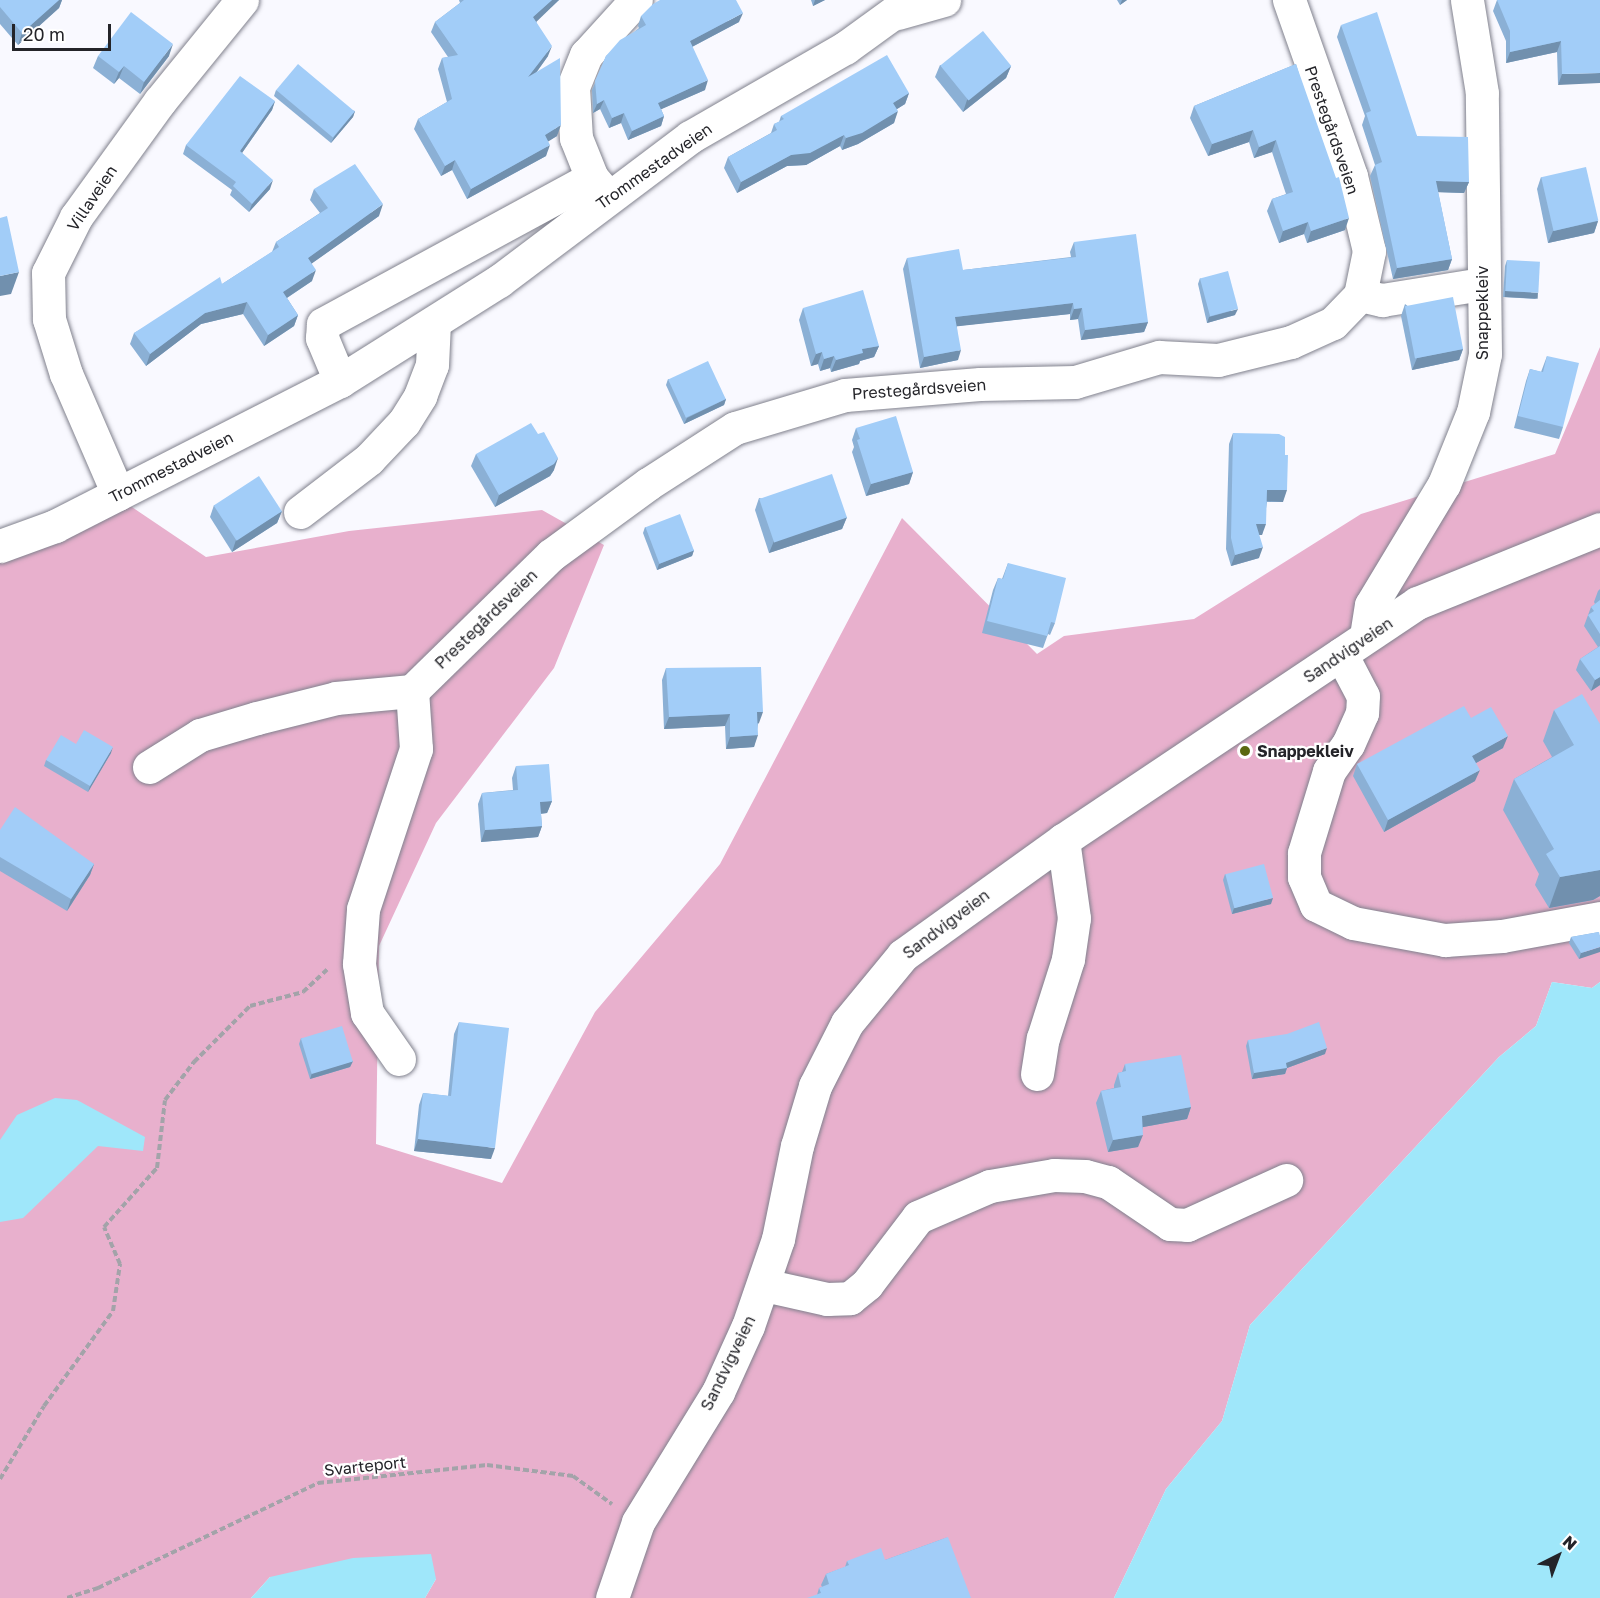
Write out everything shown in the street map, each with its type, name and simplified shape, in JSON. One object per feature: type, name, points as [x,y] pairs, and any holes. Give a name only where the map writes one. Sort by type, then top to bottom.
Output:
[{"type":"street","name":"Villaveien","points":[[118,494],[66,374],[49,319],[48,273],[76,217],[160,101],[242,0]]},
{"type":"street","points":[[601,188],[576,138],[573,87],[586,56],[636,0]]},
{"type":"street","points":[[904,6],[944,0]]},
{"type":"street","name":"Prestegårdsveien","points":[[412,691],[551,555],[648,484],[735,428],[845,395],[980,384],[1075,382],[1160,357],[1218,360],[1291,342],[1333,324],[1360,295],[1369,251],[1351,176],[1289,0]]},
{"type":"street","name":"Snappekleiv","points":[[1353,645],[1371,605],[1444,484],[1473,412],[1485,354],[1482,284],[1482,93],[1467,0]]},
{"type":"street","name":"Trommestadveien","points":[[340,381],[322,338],[323,324],[601,188],[845,48],[904,6]]},
{"type":"street","name":"Trommestadveien","points":[[0,546],[55,526],[340,381],[499,281],[601,188]]},
{"type":"street","points":[[1360,295],[1382,300],[1482,284]]},
{"type":"street","points":[[300,512],[369,459],[404,423],[420,396],[432,365],[434,323]]},
{"type":"street","name":"Sandvigveien","points":[[612,1598],[638,1522],[718,1392],[764,1285],[805,1115],[847,1023],[903,955],[1063,840],[1417,603],[1600,529]]},
{"type":"street","points":[[1353,645],[1363,696],[1362,713],[1348,744],[1329,771],[1309,833],[1304,877],[1316,905],[1353,923],[1445,940],[1502,936],[1600,918]]},
{"type":"street","points":[[149,768],[200,735],[223,728],[336,698],[412,691],[416,749],[363,909],[358,964],[367,1013],[399,1059]]},
{"type":"street","points":[[1037,1074],[1043,1038],[1068,959],[1074,918],[1063,840]]},
{"type":"street","points":[[764,1285],[828,1299],[850,1298],[867,1284],[918,1217],[990,1186],[1054,1175],[1084,1176],[1108,1182],[1170,1224],[1186,1225],[1286,1180]]},
{"type":"path","points":[[0,1479],[44,1407],[113,1311],[120,1264],[104,1227],[157,1168],[165,1100],[194,1062],[250,1006],[303,993],[362,936]]},
{"type":"path","name":"Svarteport","points":[[67,1598],[98,1588],[318,1483],[487,1465],[573,1476],[638,1522]]},
{"type":"shaded area","points":[[1600,347],[1600,982],[1592,988],[1552,982],[1536,1026],[1499,1057],[1250,1325],[1222,1421],[1166,1489],[1114,1598],[425,1598],[436,1579],[270,1577],[251,1598],[0,1598],[0,547],[117,497],[206,557],[349,531],[542,510],[604,545],[554,668],[436,823],[379,946],[376,1144],[502,1183],[595,1012],[720,864],[902,518],[1037,654],[1064,636],[1194,619],[1361,514],[1555,454]]},
{"type":"water","points":[[1552,982],[1592,988],[1600,982],[1600,1598],[1114,1598],[1166,1489],[1222,1421],[1250,1325],[1499,1057],[1536,1026]]},
{"type":"water","points":[[55,1098],[77,1100],[145,1137],[143,1151],[98,1146],[23,1218],[0,1222],[0,1140],[17,1115]]},
{"type":"water","points":[[431,1554],[436,1579],[425,1598],[251,1598],[270,1577],[353,1558]]},
{"type":"building","points":[[0,0],[59,0],[22,33],[0,7]]},
{"type":"building","points":[[464,0],[552,0],[533,17],[552,46],[528,77],[560,58],[561,125],[545,135],[550,145],[471,189],[455,160],[445,166],[418,119],[452,99],[442,58],[458,55],[435,22]]},
{"type":"building","points":[[660,0],[736,0],[743,13],[690,41],[708,80],[658,103],[664,116],[632,131],[624,113],[612,118],[604,100],[597,104],[595,81],[606,56],[620,40],[646,25],[641,16]]},
{"type":"building","points":[[1497,0],[1600,0],[1600,73],[1562,74],[1561,41],[1510,52],[1510,31]]},
{"type":"building","points":[[131,12],[173,44],[144,82],[124,66],[119,72],[98,56]]},
{"type":"building","points":[[1377,12],[1417,136],[1468,137],[1469,182],[1436,181],[1452,259],[1397,268],[1375,165],[1382,162],[1366,113],[1371,111],[1341,25]]},
{"type":"building","points":[[983,31],[1011,66],[969,101],[940,66]]},
{"type":"building","points":[[887,55],[909,93],[893,103],[898,111],[862,133],[846,138],[844,135],[810,153],[791,155],[741,182],[728,157],[777,130],[774,124],[784,119],[781,116]]},
{"type":"building","points":[[298,64],[355,112],[333,138],[276,90]]},
{"type":"building","points":[[1296,64],[1336,178],[1339,177],[1349,218],[1311,231],[1308,222],[1283,231],[1272,199],[1293,192],[1276,140],[1259,147],[1253,130],[1212,144],[1194,106]]},
{"type":"building","points":[[240,76],[275,101],[240,151],[273,180],[252,204],[233,186],[236,182],[186,145]]},
{"type":"building","points":[[355,164],[383,204],[308,258],[316,270],[283,292],[298,315],[268,335],[247,302],[205,313],[150,354],[134,333],[220,277],[222,284],[279,247],[276,242],[328,208],[314,189]]},
{"type":"building","points":[[1586,167],[1598,221],[1554,231],[1541,177]]},
{"type":"building","points":[[7,216],[19,272],[0,276],[0,218]]},
{"type":"building","points":[[1136,234],[1148,322],[1085,330],[1082,308],[1074,309],[1073,303],[955,317],[961,350],[924,357],[907,258],[959,249],[963,270],[1076,257],[1074,242]]},
{"type":"building","points":[[1507,260],[1540,262],[1538,293],[1505,291]]},
{"type":"building","points":[[1228,271],[1238,309],[1210,316],[1200,279]]},
{"type":"building","points":[[863,290],[879,346],[862,349],[863,353],[836,360],[834,356],[824,359],[822,352],[816,354],[803,308]]},
{"type":"building","points":[[1453,297],[1463,349],[1415,358],[1405,306]]},
{"type":"building","points":[[1547,356],[1579,363],[1563,427],[1518,416],[1530,369],[1543,372]]},
{"type":"building","points":[[708,361],[726,399],[686,418],[668,380]]},
{"type":"building","points":[[896,416],[913,472],[871,484],[857,440],[860,439],[856,428]]},
{"type":"building","points":[[531,423],[538,434],[544,432],[558,458],[554,464],[499,495],[476,454]]},
{"type":"building","points":[[1233,433],[1279,434],[1285,437],[1285,455],[1288,455],[1287,490],[1267,490],[1266,524],[1256,524],[1263,547],[1235,555],[1231,538]]},
{"type":"building","points":[[832,474],[847,517],[774,543],[759,499]]},
{"type":"building","points":[[259,476],[282,511],[237,541],[214,505]]},
{"type":"building","points":[[680,514],[694,550],[659,564],[645,527]]},
{"type":"building","points":[[1008,563],[1066,578],[1055,623],[1051,622],[1047,636],[987,621],[998,578],[1003,579]]},
{"type":"building","points":[[1600,600],[1600,634],[1588,615],[1594,611],[1591,607]]},
{"type":"building","points":[[1600,646],[1600,677],[1595,680],[1580,659]]},
{"type":"building","points":[[761,667],[763,712],[757,712],[758,735],[730,737],[730,714],[669,717],[666,668]]},
{"type":"building","points":[[1582,694],[1600,724],[1600,870],[1560,877],[1546,854],[1554,849],[1514,779],[1574,745],[1554,710]]},
{"type":"building","points":[[1464,706],[1471,718],[1491,707],[1508,736],[1472,756],[1480,770],[1388,820],[1357,764]]},
{"type":"building","points":[[84,730],[113,747],[90,786],[46,760],[61,735],[76,744]]},
{"type":"building","points":[[549,764],[552,801],[540,802],[542,826],[485,830],[482,793],[518,790],[516,766]]},
{"type":"building","points":[[15,807],[94,864],[71,899],[0,857],[0,830]]},
{"type":"building","points":[[1264,864],[1273,898],[1234,908],[1225,874]]},
{"type":"building","points":[[1599,932],[1600,947],[1581,953],[1571,937]]},
{"type":"building","points":[[459,1022],[509,1028],[495,1148],[418,1139],[423,1093],[451,1096]]},
{"type":"building","points":[[1319,1022],[1327,1048],[1286,1063],[1287,1068],[1254,1073],[1248,1040],[1287,1034]]},
{"type":"building","points":[[342,1026],[353,1061],[312,1074],[301,1039]]},
{"type":"building","points":[[1181,1055],[1191,1107],[1142,1116],[1143,1135],[1113,1140],[1101,1091],[1121,1087],[1118,1073],[1126,1071],[1125,1064]]},
{"type":"building","points":[[948,1537],[971,1598],[807,1598],[821,1593],[819,1588],[829,1584],[826,1574],[849,1565],[847,1561],[881,1548],[885,1560]]},
{"type":"place","name":"Snappekleiv","points":[[1245,751]]}]
